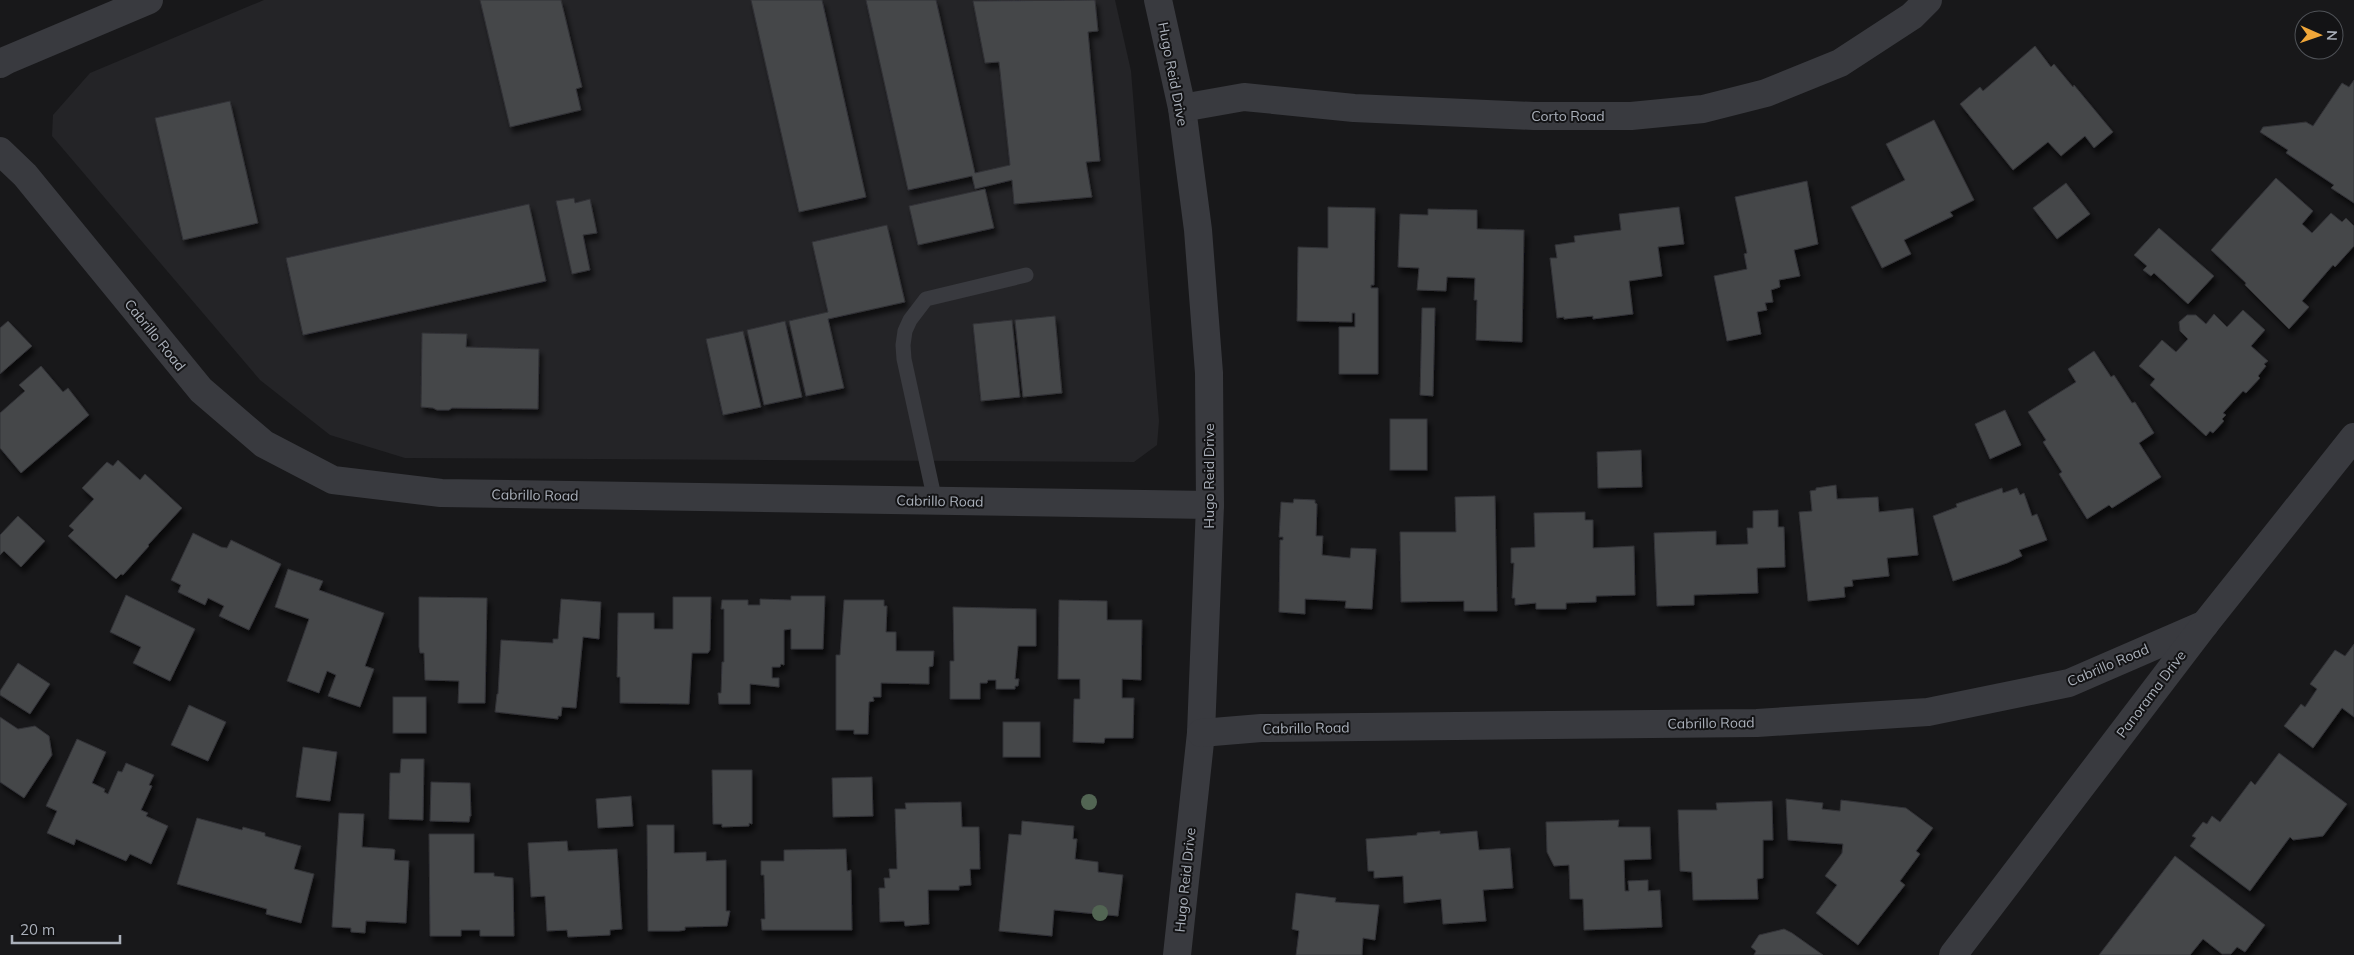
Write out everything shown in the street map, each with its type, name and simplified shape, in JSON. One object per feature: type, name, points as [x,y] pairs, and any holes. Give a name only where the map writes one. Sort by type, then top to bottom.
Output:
[{"type":"street","points":[[0,64],[149,0]]},
{"type":"street","name":"Hugo Reid Drive","points":[[1158,0],[1182,108],[1198,230],[1210,373],[1210,505],[1201,733],[1177,955]]},
{"type":"street","name":"Corto Road","points":[[1182,108],[1244,96],[1354,108],[1534,116],[1631,116],[1703,109],[1766,93],[1840,63],[1912,16],[1928,0]]},
{"type":"street","name":"Cabrillo Road","points":[[0,151],[25,175],[201,390],[264,444],[334,480],[441,493],[1210,505]]},
{"type":"street","name":"Panorama Drive","points":[[1953,955],[2205,624],[2354,437]]},
{"type":"street","name":"Cabrillo Road","points":[[1201,733],[1260,728],[1757,723],[1928,712],[2068,683],[2205,624]]},
{"type":"lane","points":[[935,501],[904,359],[905,332],[916,310],[926,299],[1026,276]]},
{"type":"shaded area","points":[[264,0],[1115,0],[1131,71],[1159,421],[1157,445],[1134,462],[405,458],[330,435],[260,380],[52,136],[53,115],[90,73]]},
{"type":"building","points":[[480,0],[561,0],[582,87],[576,89],[581,110],[510,127]]},
{"type":"building","points":[[751,0],[822,0],[866,197],[799,212]]},
{"type":"building","points":[[866,0],[936,0],[975,173],[1010,165],[999,62],[985,63],[973,1],[1095,0],[1098,31],[1088,32],[1100,161],[1086,162],[1092,197],[1014,204],[1012,180],[975,189],[972,176],[908,190]]},
{"type":"building","points":[[2035,46],[2051,67],[2054,64],[2073,87],[2074,85],[2113,132],[2094,148],[2085,136],[2061,156],[2048,142],[2013,170],[1960,104],[1980,87],[1983,91]]},
{"type":"building","points":[[2354,80],[2354,203],[2331,188],[2334,185],[2286,153],[2288,150],[2260,132],[2263,127],[2306,122],[2313,126],[2342,83],[2349,87]]},
{"type":"building","points":[[230,101],[258,223],[183,240],[155,118]]},
{"type":"building","points":[[1934,120],[1974,200],[1950,212],[1953,216],[1904,240],[1911,254],[1882,268],[1851,207],[1905,180],[1886,144]]},
{"type":"building","points":[[2276,178],[2313,211],[2302,224],[2312,233],[2331,213],[2342,222],[2346,218],[2354,226],[2354,246],[2335,267],[2333,265],[2302,301],[2309,307],[2289,329],[2245,285],[2246,283],[2211,250]]},
{"type":"building","points":[[1807,181],[1818,244],[1794,250],[1800,276],[1779,280],[1780,287],[1771,290],[1773,302],[1765,303],[1767,310],[1757,312],[1761,334],[1727,341],[1714,276],[1747,269],[1744,254],[1747,253],[1735,197]]},
{"type":"building","points":[[2066,183],[2090,214],[2057,239],[2033,208]]},
{"type":"building","points":[[985,189],[994,228],[918,245],[909,206]]},
{"type":"building","points":[[574,198],[575,203],[590,199],[597,233],[583,235],[590,270],[572,274],[556,201]]},
{"type":"building","points":[[529,204],[546,281],[303,335],[286,258]]},
{"type":"building","points":[[1328,207],[1375,208],[1374,285],[1371,285],[1371,288],[1378,288],[1378,374],[1339,374],[1339,327],[1355,327],[1355,313],[1352,313],[1352,322],[1297,321],[1298,247],[1328,248]]},
{"type":"building","points":[[1679,207],[1684,244],[1658,247],[1662,276],[1629,281],[1633,314],[1593,319],[1593,316],[1557,318],[1550,258],[1557,258],[1555,245],[1575,242],[1574,236],[1621,230],[1619,214]]},
{"type":"building","points":[[1428,209],[1477,210],[1477,229],[1524,230],[1522,342],[1476,340],[1477,300],[1474,300],[1475,278],[1447,277],[1446,291],[1417,290],[1419,268],[1398,267],[1400,214],[1428,215]]},
{"type":"building","points":[[887,225],[905,302],[828,319],[844,388],[806,396],[789,321],[828,312],[812,242]]},
{"type":"building","points":[[2159,228],[2214,276],[2188,304],[2154,273],[2151,276],[2143,270],[2147,266],[2134,255]]},
{"type":"building","points":[[1422,308],[1435,308],[1433,396],[1420,395]]},
{"type":"building","points":[[2243,310],[2265,330],[2251,346],[2268,361],[2264,364],[2266,366],[2258,376],[2260,378],[2246,393],[2243,391],[2223,413],[2226,415],[2222,419],[2224,421],[2213,433],[2210,431],[2206,436],[2150,385],[2155,379],[2139,366],[2162,340],[2176,352],[2188,339],[2180,331],[2179,322],[2187,315],[2196,315],[2206,324],[2214,314],[2227,327]]},
{"type":"building","points":[[1055,316],[1062,393],[1023,397],[1015,320]]},
{"type":"building","points":[[1012,320],[1020,397],[981,401],[973,324]]},
{"type":"building","points":[[8,321],[32,346],[0,374],[0,328]]},
{"type":"building","points":[[785,321],[802,397],[764,405],[747,330]]},
{"type":"building","points":[[743,331],[761,407],[723,415],[706,339]]},
{"type":"building","points":[[422,333],[467,334],[466,347],[539,349],[538,409],[452,408],[449,410],[437,410],[421,407]]},
{"type":"building","points":[[2094,351],[2111,377],[2114,375],[2132,403],[2135,402],[2154,433],[2139,443],[2161,477],[2112,508],[2109,505],[2087,519],[2059,474],[2062,472],[2043,442],[2046,440],[2028,412],[2076,382],[2068,369]]},
{"type":"building","points":[[41,366],[63,392],[68,388],[89,415],[21,473],[0,448],[0,413],[25,391],[19,385]]},
{"type":"building","points":[[2005,410],[2021,445],[1990,459],[1975,424]]},
{"type":"building","points":[[1390,419],[1427,419],[1427,470],[1390,470]]},
{"type":"building","points":[[1641,450],[1642,487],[1598,488],[1597,452]]},
{"type":"building","points":[[118,460],[140,480],[145,474],[182,508],[123,575],[121,574],[116,579],[68,536],[74,530],[69,526],[94,499],[82,488],[107,462],[113,466]]},
{"type":"building","points":[[1836,485],[1837,499],[1878,497],[1879,512],[1913,508],[1918,555],[1887,558],[1889,576],[1852,580],[1853,586],[1844,587],[1845,597],[1808,601],[1799,512],[1812,511],[1810,491],[1816,490],[1816,488]]},
{"type":"building","points":[[2002,488],[2003,493],[2017,488],[2020,495],[2024,493],[2032,516],[2037,514],[2047,540],[2019,550],[2022,556],[2007,563],[1953,581],[1933,516],[1957,507],[1956,504]]},
{"type":"building","points":[[1495,496],[1497,611],[1464,611],[1464,601],[1401,602],[1400,532],[1456,532],[1455,497]]},
{"type":"building","points":[[1294,499],[1315,500],[1317,504],[1316,536],[1323,536],[1322,555],[1350,558],[1351,548],[1376,549],[1372,609],[1345,608],[1346,601],[1305,599],[1305,614],[1279,612],[1280,540],[1283,540],[1283,537],[1279,537],[1281,502],[1293,503]]},
{"type":"building","points":[[1778,510],[1778,527],[1784,527],[1785,567],[1757,568],[1758,593],[1694,595],[1694,605],[1657,606],[1654,533],[1716,531],[1716,545],[1748,544],[1747,528],[1753,528],[1753,511]]},
{"type":"building","points":[[1585,512],[1585,520],[1593,520],[1593,548],[1634,546],[1635,595],[1596,596],[1596,602],[1566,603],[1566,609],[1536,609],[1536,603],[1515,605],[1515,598],[1512,598],[1514,563],[1511,563],[1511,548],[1535,547],[1534,513]]},
{"type":"building","points":[[18,516],[45,541],[21,567],[4,551],[0,555],[0,535]]},
{"type":"building","points":[[193,533],[221,547],[227,548],[231,540],[281,564],[249,630],[219,616],[224,606],[208,598],[205,605],[178,592],[181,585],[171,580]]},
{"type":"building","points":[[288,569],[323,581],[319,590],[384,613],[365,666],[374,669],[360,707],[328,696],[336,675],[327,671],[319,693],[287,681],[309,619],[275,607]]},
{"type":"building","points":[[126,595],[195,629],[170,681],[133,663],[141,647],[110,632]]},
{"type":"building","points":[[791,596],[825,596],[823,649],[791,649],[791,629],[784,630],[784,665],[772,667],[772,678],[779,678],[779,687],[750,684],[750,704],[719,704],[718,693],[721,693],[722,662],[724,662],[724,609],[721,609],[722,600],[748,600],[748,605],[760,605],[760,599],[791,600]]},
{"type":"building","points":[[419,597],[487,598],[485,703],[458,703],[459,681],[425,680],[424,653],[420,653],[419,647]]},
{"type":"building","points":[[673,597],[711,597],[710,650],[708,653],[692,653],[689,704],[620,703],[620,677],[617,677],[618,613],[654,613],[654,629],[673,629]]},
{"type":"building","points":[[561,599],[601,602],[599,639],[583,637],[576,708],[562,707],[561,716],[558,716],[558,719],[495,712],[501,640],[553,643],[553,639],[558,639]]},
{"type":"building","points":[[844,600],[884,600],[884,606],[887,606],[886,632],[896,632],[896,651],[934,651],[933,666],[929,667],[929,684],[881,683],[881,697],[873,697],[874,701],[869,702],[868,734],[854,734],[854,730],[836,730],[836,655],[840,655]]},
{"type":"building","points":[[1059,600],[1107,601],[1107,620],[1142,620],[1141,680],[1122,679],[1122,698],[1134,698],[1133,738],[1105,738],[1104,743],[1073,742],[1074,699],[1080,699],[1080,679],[1058,679]]},
{"type":"building","points":[[953,607],[1036,609],[1036,646],[1018,646],[1015,679],[1019,679],[1018,686],[1015,686],[1015,689],[996,689],[996,680],[988,680],[987,683],[980,683],[980,699],[950,699],[950,661],[954,661]]},
{"type":"building","points":[[2354,644],[2354,717],[2342,708],[2313,748],[2284,726],[2301,704],[2305,707],[2317,689],[2310,684],[2335,650],[2345,656]]},
{"type":"building","points":[[18,663],[50,684],[30,714],[0,695],[0,691]]},
{"type":"building","points":[[393,697],[426,697],[426,733],[393,733]]},
{"type":"building","points":[[189,705],[226,722],[208,761],[171,745]]},
{"type":"building","points":[[0,717],[18,729],[35,726],[49,736],[52,755],[24,798],[0,782]]},
{"type":"building","points":[[1003,722],[1040,722],[1040,757],[1003,757]]},
{"type":"building","points":[[77,739],[106,752],[92,783],[105,789],[104,792],[108,794],[118,771],[122,772],[126,763],[154,775],[149,785],[152,786],[141,810],[148,813],[146,816],[168,826],[151,864],[130,854],[126,861],[76,839],[74,845],[47,833],[57,811],[46,806]]},
{"type":"building","points":[[303,747],[337,752],[330,801],[296,797]]},
{"type":"building","points":[[2279,753],[2347,804],[2323,836],[2293,840],[2290,837],[2250,891],[2190,846],[2196,838],[2192,836],[2203,822],[2207,824],[2212,816],[2220,822],[2251,781],[2255,785]]},
{"type":"building","points":[[401,759],[424,759],[423,820],[389,819],[390,773],[400,773]]},
{"type":"building","points":[[712,770],[752,770],[752,824],[749,823],[749,826],[722,827],[722,824],[713,824]]},
{"type":"building","points":[[872,777],[873,816],[833,817],[832,778]]},
{"type":"building","points":[[431,782],[470,783],[471,816],[469,822],[430,821]]},
{"type":"building","points":[[631,796],[633,826],[598,828],[596,799]]},
{"type":"building","points":[[1786,799],[1823,803],[1822,809],[1840,811],[1841,800],[1906,808],[1933,828],[1916,851],[1920,854],[1900,881],[1905,885],[1858,945],[1816,913],[1837,885],[1825,876],[1842,853],[1843,844],[1788,840]]},
{"type":"building","points":[[1772,801],[1773,840],[1763,840],[1763,878],[1757,879],[1758,899],[1693,900],[1692,872],[1680,871],[1678,810],[1717,810],[1716,803]]},
{"type":"building","points":[[961,802],[962,827],[979,827],[980,869],[970,869],[971,885],[959,886],[959,890],[928,890],[929,924],[905,926],[904,921],[880,922],[879,888],[885,888],[884,878],[890,878],[889,869],[897,869],[895,809],[906,809],[905,803]]},
{"type":"building","points":[[339,813],[364,814],[362,847],[393,849],[395,850],[394,860],[409,861],[406,923],[366,921],[365,933],[351,932],[351,928],[332,927]]},
{"type":"building","points":[[197,818],[242,830],[243,827],[265,833],[265,836],[301,846],[294,869],[314,874],[301,923],[266,914],[267,909],[177,884]]},
{"type":"building","points":[[1619,820],[1618,827],[1650,827],[1651,859],[1624,860],[1625,891],[1629,891],[1628,881],[1648,880],[1648,891],[1660,890],[1662,927],[1584,930],[1583,899],[1570,899],[1569,865],[1554,866],[1547,852],[1546,822]]},
{"type":"building","points":[[1022,821],[1074,826],[1073,839],[1077,839],[1075,859],[1098,862],[1098,872],[1123,875],[1118,916],[1054,910],[1052,936],[999,931],[1009,834],[1021,835]]},
{"type":"building","points":[[647,825],[674,825],[674,853],[706,852],[706,861],[726,860],[726,911],[730,911],[727,926],[685,927],[685,930],[679,931],[648,931]]},
{"type":"building","points":[[1440,831],[1440,834],[1477,831],[1479,850],[1510,848],[1513,888],[1483,890],[1486,921],[1443,924],[1441,899],[1404,903],[1403,876],[1374,878],[1374,871],[1368,871],[1366,839],[1417,835],[1417,833]]},
{"type":"building","points":[[429,834],[474,834],[474,873],[494,873],[494,876],[513,878],[514,936],[480,936],[480,930],[461,930],[461,936],[430,936]]},
{"type":"building","points":[[567,841],[568,851],[617,849],[622,929],[610,930],[610,935],[568,937],[567,930],[547,931],[545,896],[531,897],[528,843]]},
{"type":"building","points":[[846,849],[847,871],[851,870],[852,930],[762,930],[761,919],[765,919],[764,875],[761,875],[761,861],[784,861],[784,850]]},
{"type":"building","points":[[2175,856],[2265,925],[2245,952],[2237,947],[2231,954],[2222,954],[2203,939],[2190,955],[2099,955]]},
{"type":"building","points":[[1296,893],[1336,898],[1335,902],[1379,905],[1375,940],[1363,938],[1362,955],[1296,955],[1299,931],[1292,929]]},
{"type":"building","points":[[1784,929],[1823,955],[1754,955],[1756,951],[1751,947],[1759,935]]}]
